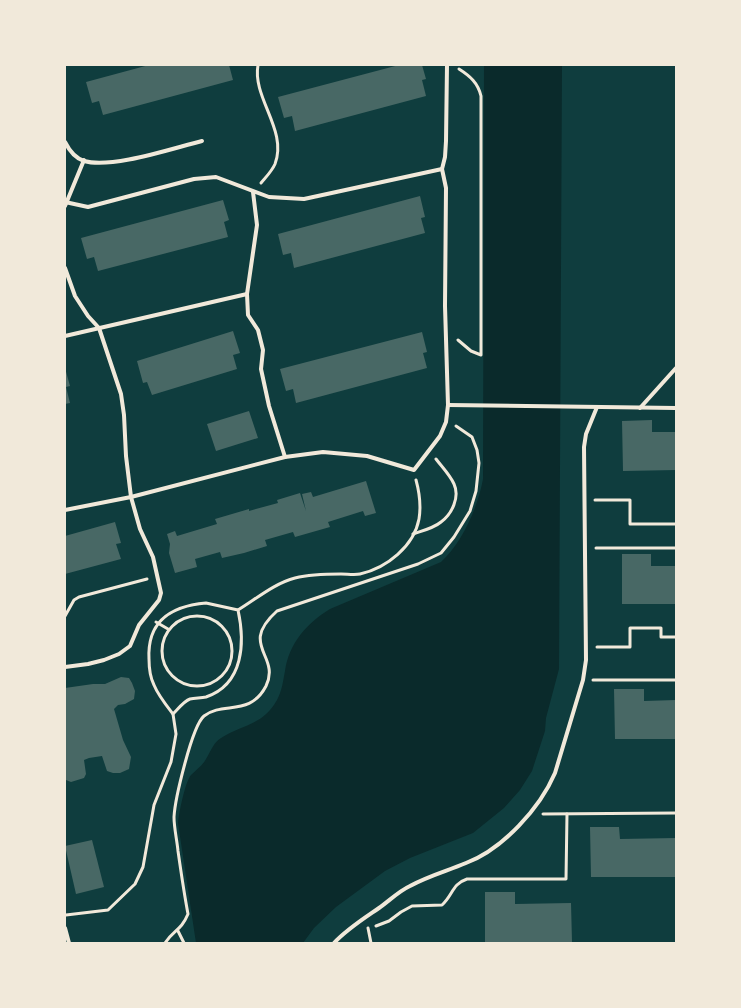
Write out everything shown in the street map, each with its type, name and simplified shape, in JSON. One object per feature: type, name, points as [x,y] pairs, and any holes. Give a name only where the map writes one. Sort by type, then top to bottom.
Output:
[{"type":"lane","points":[[65,510],[131,497],[285,457],[323,452],[367,456],[414,470],[440,436],[446,422],[448,405],[446,188],[442,169],[446,149],[447,65]]},
{"type":"lane","points":[[65,142],[70,150],[84,160],[108,162],[142,156],[202,141]]},
{"type":"lane","points":[[84,160],[65,204],[88,207],[194,179],[216,177],[270,197],[304,199],[442,169]]},
{"type":"lane","points":[[253,192],[257,225],[248,294],[248,315],[258,330],[263,350],[262,369],[270,406],[285,457]]},
{"type":"lane","points":[[65,268],[75,296],[88,316],[99,328],[121,394],[131,497],[140,529],[153,557],[161,593],[159,600],[140,625],[130,646],[119,654],[104,660],[65,667]]},
{"type":"lane","points":[[65,336],[248,294]]},
{"type":"lane","points":[[640,408],[676,368]]},
{"type":"lane","points":[[448,405],[676,408]]},
{"type":"lane","points":[[334,943],[345,932],[408,886],[444,870],[467,863],[486,853],[515,830],[530,814],[549,787],[583,680],[585,668],[584,447],[586,434],[597,407]]},
{"type":"lane","points":[[65,928],[70,943]]},
{"type":"path","points":[[253,192],[274,166],[278,154],[275,134],[257,77],[258,65]]},
{"type":"path","points":[[446,339],[457,340],[471,352],[480,355],[481,96],[479,86],[471,77],[455,66]]},
{"type":"path","points":[[164,943],[170,935],[184,925],[188,914],[174,818],[192,739],[197,726],[204,716],[215,711],[247,704],[260,695],[267,683],[269,669],[260,648],[260,632],[267,620],[277,611],[418,564],[441,553],[470,512],[476,491],[479,463],[472,437],[458,426],[446,422]]},
{"type":"path","points":[[413,534],[441,522],[453,508],[456,500],[454,484],[444,468],[429,451]]},
{"type":"path","points":[[65,915],[108,910],[136,884],[144,867],[154,805],[171,762],[176,734],[173,714],[153,684],[150,670],[148,651],[150,637],[158,623],[170,612],[191,604],[213,604],[238,610],[278,584],[294,578],[315,574],[359,574],[382,566],[401,552],[413,534],[419,518],[418,488],[414,470]]},
{"type":"path","points":[[584,500],[630,500],[630,524],[676,524]]},
{"type":"path","points":[[585,548],[676,548]]},
{"type":"path","points":[[65,616],[74,600],[79,596],[158,576]]},
{"type":"path","points":[[173,714],[188,700],[206,697],[223,687],[234,674],[241,654],[242,629],[238,610]]},
{"type":"path","points":[[187,617],[209,618],[227,632],[232,654],[229,665],[223,675],[214,682],[202,686],[190,686],[179,682],[169,674],[163,664],[161,652],[163,640],[168,629],[176,622],[187,617]]},
{"type":"path","points":[[586,647],[630,647],[630,628],[661,628],[661,637],[676,637]]},
{"type":"path","points":[[229,665],[236,668]]},
{"type":"path","points":[[583,680],[676,680]]},
{"type":"path","points":[[530,814],[676,814]]},
{"type":"path","points":[[367,927],[389,921],[412,906],[442,905],[450,898],[453,889],[459,882],[467,879],[566,879],[567,814]]},
{"type":"path","points":[[178,931],[184,943]]},
{"type":"water","points":[[484,65],[562,65],[559,669],[546,718],[545,731],[532,771],[520,790],[504,808],[473,833],[410,858],[385,871],[336,907],[314,928],[303,943],[196,943],[178,823],[181,805],[191,775],[203,764],[218,740],[229,733],[252,724],[271,709],[280,693],[290,651],[307,627],[330,609],[441,562],[462,535],[473,513],[481,490],[483,479]]},
{"type":"building","points":[[149,65],[229,65],[233,80],[103,115],[99,101],[92,103],[86,82]]},
{"type":"building","points":[[399,65],[422,65],[426,79],[422,80],[426,96],[295,131],[292,116],[284,118],[278,97]]},
{"type":"building","points":[[420,196],[425,217],[421,218],[425,233],[294,268],[291,253],[283,255],[278,234]]},
{"type":"building","points":[[223,200],[229,220],[224,222],[228,237],[98,271],[94,257],[87,259],[81,238]]},
{"type":"building","points":[[233,331],[240,353],[233,355],[237,369],[152,395],[147,382],[143,383],[137,361]]},
{"type":"building","points":[[422,332],[427,352],[423,353],[427,368],[296,403],[293,389],[286,391],[280,369]]},
{"type":"building","points":[[65,368],[70,386],[66,387],[70,403],[65,404]]},
{"type":"building","points":[[249,411],[258,438],[216,451],[207,424]]},
{"type":"building","points":[[652,420],[652,432],[676,432],[676,470],[623,471],[622,421]]},
{"type":"building","points":[[366,481],[376,513],[365,516],[363,511],[328,522],[330,527],[295,537],[293,532],[265,540],[267,546],[244,553],[222,558],[220,552],[195,559],[197,567],[175,573],[169,553],[170,544],[167,534],[175,531],[177,536],[217,524],[215,519],[278,503],[277,500],[300,493],[306,511],[302,494],[311,492],[313,497]]},
{"type":"building","points":[[115,522],[121,543],[116,544],[121,559],[65,574],[65,536]]},
{"type":"building","points":[[622,554],[651,554],[651,566],[676,566],[676,604],[622,604]]},
{"type":"building","points":[[121,677],[129,678],[135,691],[134,699],[125,704],[118,705],[114,709],[123,740],[131,757],[129,769],[120,773],[113,773],[107,771],[102,756],[89,758],[84,760],[86,774],[84,778],[71,782],[66,780],[65,688],[105,684]]},
{"type":"building","points":[[614,689],[644,689],[644,701],[676,700],[676,739],[615,739]]},
{"type":"building","points":[[590,827],[619,827],[620,839],[676,838],[676,877],[591,877]]},
{"type":"building","points":[[92,840],[104,887],[76,894],[65,846]]},
{"type":"building","points":[[485,892],[515,892],[515,904],[571,903],[572,942],[485,943]]}]
